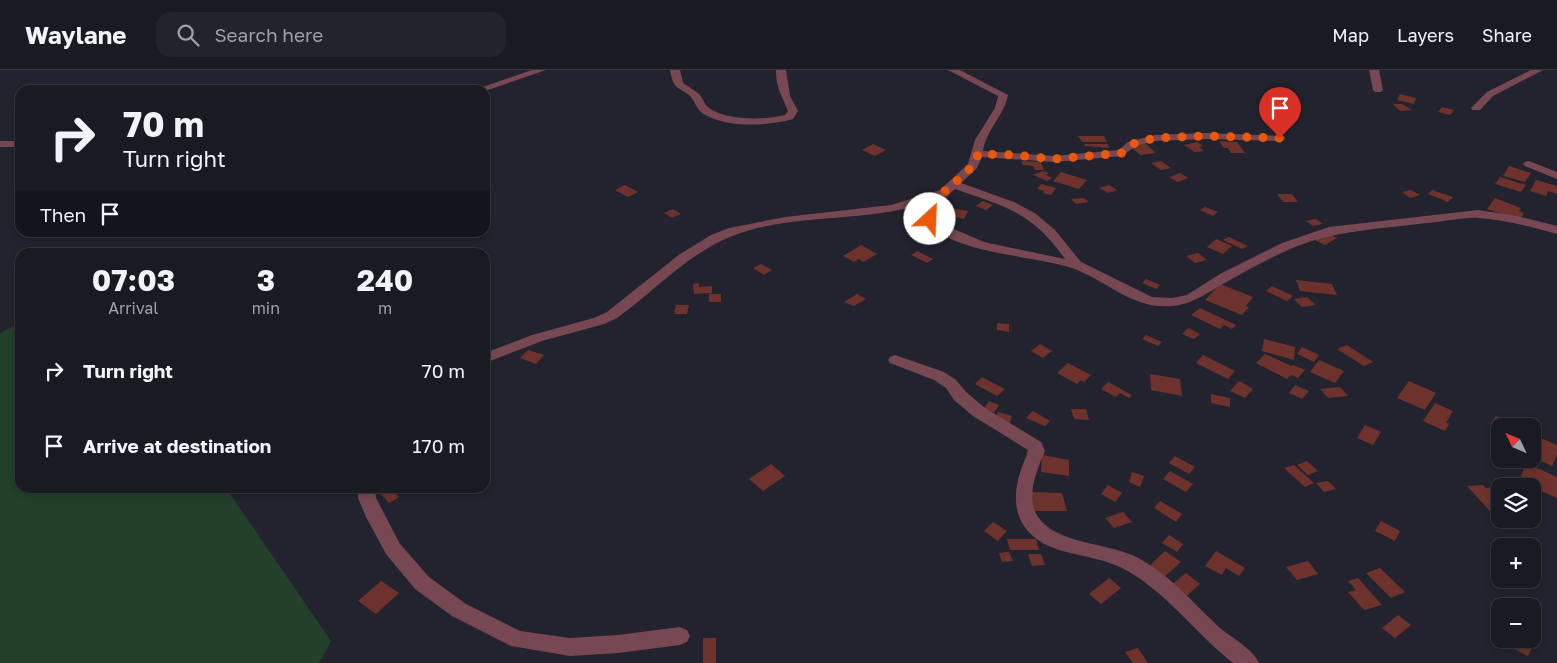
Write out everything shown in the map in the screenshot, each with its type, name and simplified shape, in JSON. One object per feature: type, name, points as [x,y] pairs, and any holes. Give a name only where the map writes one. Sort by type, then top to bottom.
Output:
[{"type":"street","points":[[490,86],[541,70]]},
{"type":"street","points":[[675,70],[678,84],[696,96],[703,109],[711,114],[720,117],[768,121],[789,117],[793,111],[785,97],[784,86],[780,76],[781,70]]},
{"type":"street","points":[[953,70],[1003,95],[1001,108],[980,141],[978,154],[972,167],[948,188],[930,213],[930,219],[941,228],[980,245],[1076,265],[1138,297],[1151,301],[1172,302],[1191,298],[1230,274],[1286,246],[1329,231],[1478,214],[1518,220],[1557,230]]},
{"type":"street","points":[[1374,70],[1378,90]]},
{"type":"street","points":[[1476,108],[1490,94],[1538,70]]},
{"type":"street","points":[[978,154],[1054,159],[1122,153],[1132,144],[1155,138],[1206,136],[1280,138]]},
{"type":"street","points":[[0,144],[15,144]]},
{"type":"street","points":[[1529,164],[1557,176]]},
{"type":"street","points":[[490,356],[537,338],[599,321],[612,315],[704,243],[732,232],[782,220],[921,202],[948,188],[995,200],[1039,222],[1050,231],[1076,265]]},
{"type":"street","points":[[895,360],[939,376],[951,384],[960,396],[979,412],[1035,446],[1037,451],[1026,473],[1025,507],[1031,522],[1045,535],[1060,542],[1124,561],[1140,569],[1166,589],[1206,627],[1249,663]]},
{"type":"street","points":[[368,493],[375,517],[393,549],[422,583],[459,610],[518,640],[570,647],[618,644],[680,636]]},
{"type":"green space","points":[[15,326],[15,493],[229,493],[331,641],[319,663],[0,663],[0,333]]},
{"type":"building","points":[[1400,94],[1416,98],[1414,104],[1397,100]]},
{"type":"building","points":[[1393,104],[1402,104],[1412,110],[1400,111]]},
{"type":"building","points":[[1442,107],[1454,110],[1450,115],[1438,112]]},
{"type":"building","points":[[1078,136],[1104,136],[1107,142],[1082,142]]},
{"type":"building","points":[[1219,141],[1237,142],[1245,153],[1231,153]]},
{"type":"building","points":[[1197,142],[1203,146],[1199,147],[1204,151],[1195,152],[1184,145]]},
{"type":"building","points":[[873,144],[886,150],[875,156],[862,150]]},
{"type":"building","points":[[1084,144],[1108,144],[1109,148],[1085,146]]},
{"type":"building","points":[[1146,144],[1156,153],[1140,155],[1130,146]]},
{"type":"building","points":[[1021,161],[1041,162],[1044,170],[1035,170],[1033,166],[1023,165]]},
{"type":"building","points":[[1161,161],[1171,168],[1161,170],[1151,163]]},
{"type":"building","points":[[1509,166],[1531,173],[1525,182],[1503,176]]},
{"type":"building","points":[[1043,171],[1049,173],[1046,175],[1052,178],[1047,181],[1033,175]]},
{"type":"building","points":[[1061,172],[1087,180],[1079,189],[1053,181]]},
{"type":"building","points":[[1180,173],[1188,178],[1178,182],[1169,177]]},
{"type":"building","points":[[1500,177],[1526,185],[1521,192],[1495,184]]},
{"type":"building","points":[[1536,180],[1557,186],[1557,194],[1548,191],[1546,196],[1530,191]]},
{"type":"building","points":[[1041,184],[1056,188],[1051,195],[1043,193],[1044,191],[1037,189]]},
{"type":"building","points":[[625,185],[638,192],[628,197],[615,190]]},
{"type":"building","points":[[1109,185],[1117,190],[1108,193],[1099,188]]},
{"type":"building","points":[[1411,190],[1420,195],[1410,198],[1402,192]]},
{"type":"building","points":[[1432,190],[1453,197],[1448,202],[1428,194]]},
{"type":"building","points":[[1277,194],[1292,194],[1298,202],[1283,202]]},
{"type":"building","points":[[1084,198],[1089,202],[1076,204],[1071,199]]},
{"type":"building","points":[[1495,198],[1521,208],[1519,211],[1524,213],[1520,220],[1487,209]]},
{"type":"building","points":[[983,201],[993,205],[986,210],[976,206]]},
{"type":"building","points":[[939,206],[968,211],[964,219],[936,214]]},
{"type":"building","points":[[1205,207],[1218,212],[1213,216],[1200,210]]},
{"type":"building","points":[[673,209],[681,214],[672,218],[664,213]]},
{"type":"building","points":[[1316,219],[1323,224],[1313,226],[1306,221]]},
{"type":"building","points":[[1326,233],[1337,238],[1325,245],[1315,240]]},
{"type":"building","points":[[1229,237],[1248,246],[1242,249],[1223,240]]},
{"type":"building","points":[[1216,239],[1232,246],[1223,254],[1207,247]]},
{"type":"building","points":[[861,245],[877,254],[863,262],[859,259],[854,262],[843,256]]},
{"type":"building","points":[[917,251],[933,259],[927,263],[911,255]]},
{"type":"building","points":[[1198,253],[1207,260],[1195,263],[1186,256]]},
{"type":"building","points":[[761,264],[772,270],[764,275],[753,268]]},
{"type":"building","points":[[1146,279],[1160,285],[1156,289],[1142,283]]},
{"type":"building","points":[[1296,280],[1332,284],[1337,295],[1300,291]]},
{"type":"building","points":[[699,283],[699,287],[712,286],[712,293],[694,294],[693,284]]},
{"type":"building","points":[[1220,284],[1253,297],[1246,306],[1249,307],[1242,315],[1205,300]]},
{"type":"building","points":[[1272,286],[1293,296],[1287,301],[1266,291]]},
{"type":"building","points":[[709,294],[721,294],[721,302],[709,302]]},
{"type":"building","points":[[857,294],[866,299],[854,306],[844,302]]},
{"type":"building","points":[[1307,297],[1316,305],[1302,307],[1294,299]]},
{"type":"building","points":[[676,305],[689,305],[687,314],[674,314]]},
{"type":"building","points":[[1200,308],[1236,325],[1232,329],[1224,325],[1220,329],[1191,315]]},
{"type":"building","points":[[997,323],[1009,324],[1009,332],[997,330]]},
{"type":"building","points":[[1188,328],[1200,334],[1194,339],[1182,334]]},
{"type":"building","points":[[1146,335],[1162,342],[1158,346],[1142,339]]},
{"type":"building","points":[[1264,339],[1295,347],[1294,360],[1262,351]]},
{"type":"building","points":[[1040,344],[1052,351],[1043,358],[1031,351]]},
{"type":"building","points":[[1347,345],[1373,362],[1364,366],[1337,349]]},
{"type":"building","points":[[1302,347],[1319,355],[1314,362],[1297,354]]},
{"type":"building","points":[[528,350],[544,355],[536,364],[520,358]]},
{"type":"building","points":[[1265,354],[1305,370],[1298,378],[1291,375],[1287,379],[1256,363]]},
{"type":"building","points":[[1203,355],[1235,371],[1228,379],[1196,363]]},
{"type":"building","points":[[1319,360],[1344,371],[1335,383],[1310,372]]},
{"type":"building","points":[[1068,363],[1091,375],[1084,382],[1081,380],[1077,384],[1057,373]]},
{"type":"building","points":[[1150,374],[1180,379],[1182,396],[1151,390]]},
{"type":"building","points":[[982,377],[1005,389],[997,396],[975,384]]},
{"type":"building","points":[[1239,381],[1253,389],[1245,398],[1230,391]]},
{"type":"building","points":[[1409,381],[1436,393],[1425,410],[1397,398]]},
{"type":"building","points":[[1108,382],[1132,395],[1129,398],[1120,393],[1116,397],[1101,389]]},
{"type":"building","points":[[1295,385],[1309,391],[1302,399],[1289,393]]},
{"type":"building","points":[[1340,387],[1348,396],[1328,398],[1320,389]]},
{"type":"building","points":[[1211,394],[1230,398],[1230,407],[1211,403]]},
{"type":"building","points":[[989,401],[999,405],[994,413],[984,408]]},
{"type":"building","points":[[1435,403],[1453,411],[1446,423],[1449,424],[1445,431],[1423,421]]},
{"type":"building","points":[[1071,409],[1086,409],[1089,420],[1074,419]]},
{"type":"building","points":[[1033,411],[1050,421],[1045,426],[1026,418]]},
{"type":"building","points":[[998,412],[1012,416],[1009,425],[995,421]]},
{"type":"building","points":[[1365,425],[1381,432],[1373,445],[1357,438]]},
{"type":"building","points":[[1541,438],[1557,445],[1557,455],[1552,466],[1541,461]]},
{"type":"building","points":[[1042,455],[1069,460],[1069,476],[1041,472]]},
{"type":"building","points":[[1175,456],[1195,467],[1189,474],[1169,463]]},
{"type":"building","points":[[1307,461],[1318,471],[1308,475],[1297,465]]},
{"type":"building","points":[[771,464],[785,476],[763,491],[749,479]]},
{"type":"building","points":[[1294,465],[1314,483],[1305,487],[1284,468]]},
{"type":"building","points":[[1524,468],[1537,468],[1557,477],[1557,498],[1541,491],[1541,478],[1520,478]]},
{"type":"building","points":[[1170,471],[1193,484],[1186,492],[1163,479]]},
{"type":"building","points":[[1132,472],[1144,476],[1140,487],[1129,482]]},
{"type":"building","points":[[1328,481],[1336,489],[1324,492],[1316,483]]},
{"type":"building","points":[[1108,485],[1122,493],[1115,502],[1101,494]]},
{"type":"building","points":[[1483,485],[1486,488],[1491,488],[1491,512],[1467,486]]},
{"type":"building","points":[[1029,492],[1062,493],[1067,511],[1034,511]]},
{"type":"building","points":[[380,493],[395,493],[399,497],[389,503]]},
{"type":"building","points":[[1160,501],[1182,514],[1176,522],[1154,508]]},
{"type":"building","points":[[1123,512],[1132,522],[1114,528],[1105,518]]},
{"type":"building","points":[[1381,521],[1400,531],[1395,541],[1375,531]]},
{"type":"building","points":[[993,522],[1007,531],[998,541],[984,531]]},
{"type":"building","points":[[1169,535],[1183,544],[1177,552],[1162,543]]},
{"type":"building","points":[[1007,539],[1036,539],[1039,550],[1010,550]]},
{"type":"building","points":[[1165,551],[1181,562],[1161,580],[1146,569]]},
{"type":"building","points":[[1216,551],[1245,568],[1239,576],[1226,568],[1222,575],[1205,566]]},
{"type":"building","points":[[1009,552],[1013,561],[1002,562],[999,553]]},
{"type":"building","points":[[1028,554],[1041,554],[1045,565],[1032,566]]},
{"type":"building","points":[[1308,561],[1318,574],[1297,580],[1286,567]]},
{"type":"building","points":[[1380,568],[1405,592],[1391,598],[1366,573]]},
{"type":"building","points":[[1186,573],[1200,584],[1184,598],[1170,586]]},
{"type":"building","points":[[1109,578],[1121,588],[1101,604],[1089,594]]},
{"type":"building","points":[[1358,578],[1382,605],[1364,610],[1348,592],[1356,590],[1348,581]]},
{"type":"building","points":[[381,581],[399,593],[376,614],[358,601]]},
{"type":"building","points":[[1398,615],[1411,625],[1395,638],[1382,628]]},
{"type":"building","points":[[703,638],[716,638],[716,663],[703,663]]},
{"type":"building","points":[[1138,648],[1148,663],[1133,663],[1125,652]]},
{"type":"building","points":[[1512,648],[1532,648],[1528,656]]},
{"type":"route","points":[[930,219],[930,213],[944,192],[972,167],[978,154],[1002,154],[1054,159],[1115,155],[1122,153],[1132,144],[1155,138],[1206,136],[1280,138]]}]
